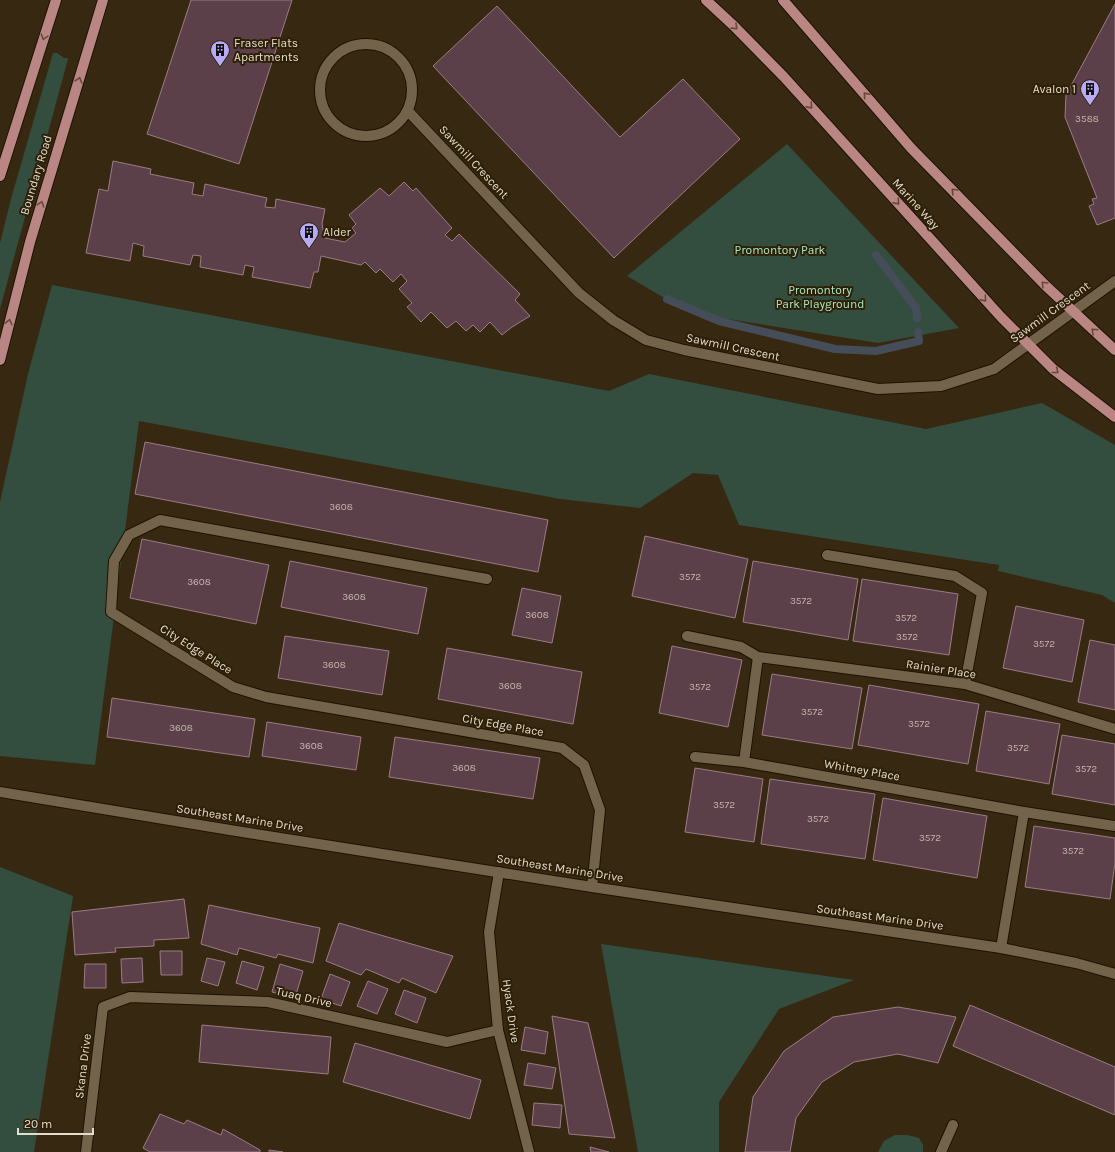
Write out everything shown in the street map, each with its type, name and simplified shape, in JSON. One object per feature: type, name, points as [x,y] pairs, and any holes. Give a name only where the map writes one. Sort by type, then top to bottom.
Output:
[{"type":"main road","points":[[0,176],[56,0]]},
{"type":"main road","name":"Boundary Road","points":[[0,360],[30,242],[103,0]]},
{"type":"main road","name":"Marine Way","points":[[706,0],[784,77],[993,309],[1053,369],[1115,417]]},
{"type":"main road","points":[[783,0],[911,148],[1046,286],[1115,350]]},
{"type":"street","points":[[371,44],[386,48],[398,56],[407,68],[412,82],[412,97],[408,111],[398,124],[386,132],[370,136],[355,135],[340,129],[329,118],[322,104],[320,88],[323,73],[331,60],[342,50],[356,45],[371,44]]},
{"type":"street","name":"Sawmill Crescent","points":[[408,111],[579,293],[613,320],[646,340],[684,350],[878,389],[941,386],[994,369],[1115,281]]},
{"type":"street","name":"City Edge Place","points":[[486,579],[160,520],[129,535],[114,561],[112,612],[233,687],[266,697],[562,748],[584,765],[600,810],[592,887]]},
{"type":"street","points":[[827,555],[955,576],[982,593],[965,684]]},
{"type":"street","name":"Rainier Place","points":[[687,636],[740,647],[758,657],[965,684],[1115,729]]},
{"type":"street","points":[[744,762],[758,657]]},
{"type":"street","name":"Whitney Place","points":[[695,757],[744,762],[1024,812],[1115,826]]},
{"type":"street","name":"Southeast Marine Drive","points":[[0,792],[236,832],[1001,948],[1076,963],[1115,974]]},
{"type":"street","points":[[1001,948],[1024,812]]},
{"type":"street","name":"Hyack Drive","points":[[499,872],[489,932],[498,1030],[529,1152]]},
{"type":"street","name":"Tuaq Drive","points":[[103,1007],[130,997],[268,1002],[447,1042],[498,1030]]},
{"type":"street","name":"Skana Drive","points":[[86,1152],[103,1007]]},
{"type":"street","points":[[942,1152],[953,1125]]},
{"type":"green space","points":[[53,53],[57,53],[68,59],[0,309],[0,243],[11,199]]},
{"type":"green space","name":"Promontory Park","points":[[787,144],[959,328],[878,343],[690,313],[627,276]]},
{"type":"green space","points":[[52,285],[609,391],[649,374],[926,429],[1042,403],[1115,445],[1115,603],[1102,595],[998,571],[999,565],[739,525],[718,475],[693,473],[640,508],[560,499],[139,421],[95,765],[0,756],[0,502],[28,374]]},
{"type":"green space","points":[[0,867],[73,896],[34,1152],[0,1152]]},
{"type":"green space","points":[[601,944],[854,980],[779,1009],[719,1102],[719,1152],[638,1152]]},
{"type":"green space","points":[[895,1135],[908,1135],[919,1138],[923,1145],[923,1152],[878,1152],[884,1141]]},
{"type":"building","name":"Fraser Flats Apartments","points":[[191,0],[292,0],[239,164],[147,134]]},
{"type":"building","name":"Avalon 1","points":[[1115,4],[1115,218],[1097,225],[1089,206],[1094,204],[1092,199],[1097,198],[1065,117],[1066,95]]},
{"type":"building","points":[[497,6],[620,137],[683,79],[740,139],[614,258],[433,66]]},
{"type":"building","name":"Alder","points":[[113,161],[151,169],[150,174],[194,183],[192,194],[203,196],[205,184],[267,198],[265,207],[275,208],[276,199],[325,209],[322,224],[325,238],[345,242],[356,233],[352,228],[356,224],[349,215],[380,188],[389,196],[404,182],[413,191],[416,188],[452,228],[445,235],[452,241],[459,234],[520,294],[515,300],[530,316],[502,335],[490,322],[480,332],[473,325],[466,331],[456,321],[447,328],[431,312],[421,322],[407,307],[412,303],[399,289],[407,281],[401,274],[393,282],[380,269],[376,273],[365,262],[361,265],[321,256],[318,272],[314,272],[310,288],[252,277],[254,267],[245,265],[243,275],[200,267],[201,256],[193,255],[190,265],[143,256],[144,246],[133,243],[130,261],[86,253],[99,189],[108,191]]},
{"type":"building","points":[[145,442],[548,520],[538,572],[135,494]]},
{"type":"building","points":[[645,536],[748,559],[735,618],[632,596]]},
{"type":"building","points":[[142,539],[269,565],[256,624],[130,598]]},
{"type":"building","points":[[290,561],[427,588],[418,634],[281,607]]},
{"type":"building","points":[[753,561],[858,579],[848,640],[743,622]]},
{"type":"building","points":[[862,579],[958,594],[949,655],[853,641]]},
{"type":"building","points":[[522,588],[561,596],[552,643],[512,635]]},
{"type":"building","points":[[1016,606],[1084,620],[1072,682],[1003,668]]},
{"type":"building","points":[[285,636],[389,651],[382,695],[278,678]]},
{"type":"building","points":[[1090,640],[1115,645],[1115,710],[1078,702]]},
{"type":"building","points":[[672,646],[742,660],[728,727],[659,713]]},
{"type":"building","points":[[447,648],[582,672],[573,724],[438,699]]},
{"type":"building","points":[[772,674],[862,688],[852,749],[762,735]]},
{"type":"building","points":[[869,685],[979,704],[968,764],[858,745]]},
{"type":"building","points":[[112,698],[255,719],[249,757],[107,737]]},
{"type":"building","points":[[986,711],[1060,724],[1049,784],[976,771]]},
{"type":"building","points":[[267,722],[361,737],[356,770],[262,756]]},
{"type":"building","points":[[1062,735],[1115,744],[1115,805],[1052,794]]},
{"type":"building","points":[[395,737],[540,758],[533,799],[389,777]]},
{"type":"building","points":[[695,768],[763,779],[754,842],[685,832]]},
{"type":"building","points":[[770,779],[875,794],[865,859],[761,844]]},
{"type":"building","points":[[883,798],[987,816],[977,878],[873,860]]},
{"type":"building","points":[[1034,826],[1115,838],[1115,863],[1110,899],[1025,887]]},
{"type":"building","points":[[184,899],[189,938],[154,940],[154,946],[115,948],[116,952],[75,955],[72,912]]},
{"type":"building","points":[[209,905],[320,928],[313,963],[278,954],[276,958],[239,948],[237,955],[201,944]]},
{"type":"building","points":[[339,923],[453,956],[436,993],[402,978],[399,983],[366,969],[361,975],[326,961]]},
{"type":"building","points":[[160,951],[182,951],[182,975],[161,975]]},
{"type":"building","points":[[142,958],[143,982],[122,983],[121,959]]},
{"type":"building","points":[[207,958],[225,962],[218,986],[201,981]]},
{"type":"building","points":[[242,961],[264,967],[257,990],[236,983]]},
{"type":"building","points":[[85,964],[106,964],[106,988],[84,988]]},
{"type":"building","points":[[280,964],[303,971],[295,998],[272,992]]},
{"type":"building","points":[[330,974],[350,982],[341,1006],[321,999]]},
{"type":"building","points":[[368,981],[388,989],[377,1014],[357,1006]]},
{"type":"building","points":[[404,990],[426,998],[417,1023],[395,1014]]},
{"type":"building","points":[[970,1005],[1115,1067],[1115,1115],[953,1046]]},
{"type":"building","points":[[898,1007],[956,1017],[938,1063],[898,1054],[854,1062],[822,1082],[796,1118],[790,1152],[745,1152],[753,1097],[784,1051],[833,1017]]},
{"type":"building","points":[[552,1016],[588,1023],[615,1138],[569,1134]]},
{"type":"building","points":[[202,1025],[331,1037],[328,1074],[199,1062]]},
{"type":"building","points":[[525,1027],[548,1032],[545,1054],[521,1050]]},
{"type":"building","points":[[355,1043],[481,1080],[470,1119],[343,1082]]},
{"type":"building","points":[[528,1063],[556,1068],[552,1089],[524,1085]]},
{"type":"building","points":[[534,1103],[562,1105],[560,1128],[532,1125]]},
{"type":"building","points":[[160,1114],[184,1124],[187,1120],[221,1135],[223,1129],[260,1150],[260,1152],[150,1152],[143,1148]]},
{"type":"building","points":[[590,1147],[609,1152],[591,1152]]},
{"type":"building","points":[[269,1150],[283,1152],[269,1152]]},
{"type":"waterway","points":[[876,255],[916,308],[917,318]]},
{"type":"waterway","points":[[667,299],[719,321],[835,349],[876,351],[919,341],[918,332]]},
{"type":"place","name":"Fraser Flats Apartments","points":[[220,67]]},
{"type":"place","name":"Avalon 1","points":[[1090,106]]},
{"type":"place","name":"Alder","points":[[309,249]]},
{"type":"park label","name":"Promontory Park Playground","points":[[820,297]]}]
